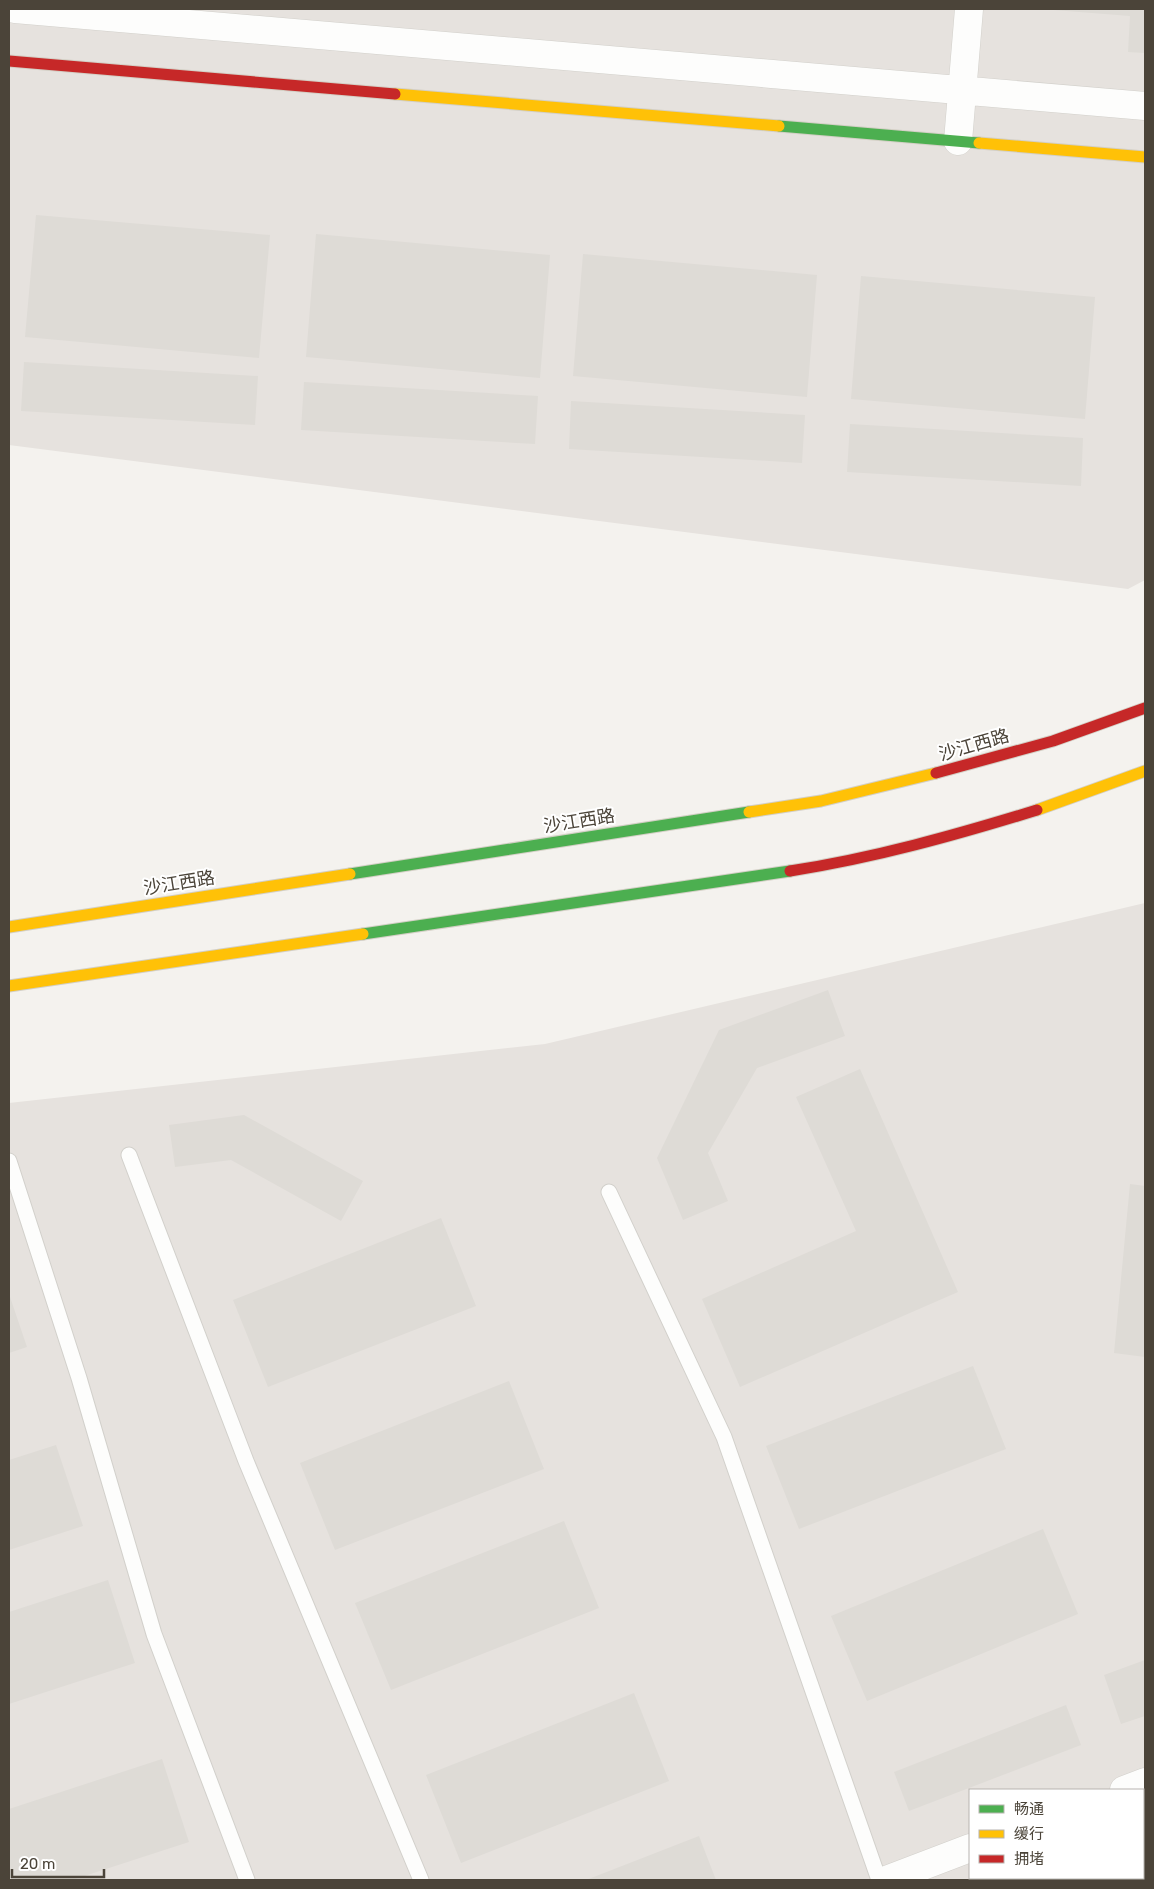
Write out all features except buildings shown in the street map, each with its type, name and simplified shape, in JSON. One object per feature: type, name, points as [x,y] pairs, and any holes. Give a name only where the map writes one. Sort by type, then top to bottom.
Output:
[{"type":"street","points":[[15,9],[1145,106]]},
{"type":"street","points":[[958,141],[969,9]]},
{"type":"street","points":[[9,61],[1145,157]]},
{"type":"street","name":"沙江西路","points":[[9,927],[821,801],[930,775],[1053,741],[1145,708]]},
{"type":"street","points":[[9,986],[830,865],[954,836],[1071,799],[1145,771]]},
{"type":"street","points":[[1127,1789],[1145,1782]]},
{"type":"street","points":[[886,1880],[969,1848]]},
{"type":"lane","points":[[129,1155],[246,1460],[422,1880]]},
{"type":"lane","points":[[9,1161],[79,1378],[154,1634],[247,1880]]},
{"type":"lane","points":[[609,1192],[724,1437],[879,1880]]},
{"type":"shaded area","points":[[9,9],[1145,9],[1145,580],[1128,589],[9,445]]},
{"type":"shaded area","points":[[1145,903],[1145,1880],[9,1880],[9,1103],[545,1044]]},
{"type":"traffic: fast","points":[[779,126],[979,143]]},
{"type":"traffic: fast","points":[[350,874],[749,812]]},
{"type":"traffic: fast","points":[[363,934],[790,871]]},
{"type":"traffic: slow","points":[[395,94],[779,126]]},
{"type":"traffic: slow","points":[[979,143],[1145,157]]},
{"type":"traffic: slow","points":[[1037,810],[1145,771]]},
{"type":"traffic: slow","points":[[749,812],[821,801],[936,773]]},
{"type":"traffic: slow","points":[[9,927],[350,874]]},
{"type":"traffic: slow","points":[[9,986],[363,934]]},
{"type":"traffic: jam","points":[[9,61],[395,94]]},
{"type":"traffic: jam","points":[[936,773],[1053,741],[1145,708]]},
{"type":"traffic: jam","points":[[790,871],[915,845],[1037,810]]}]
